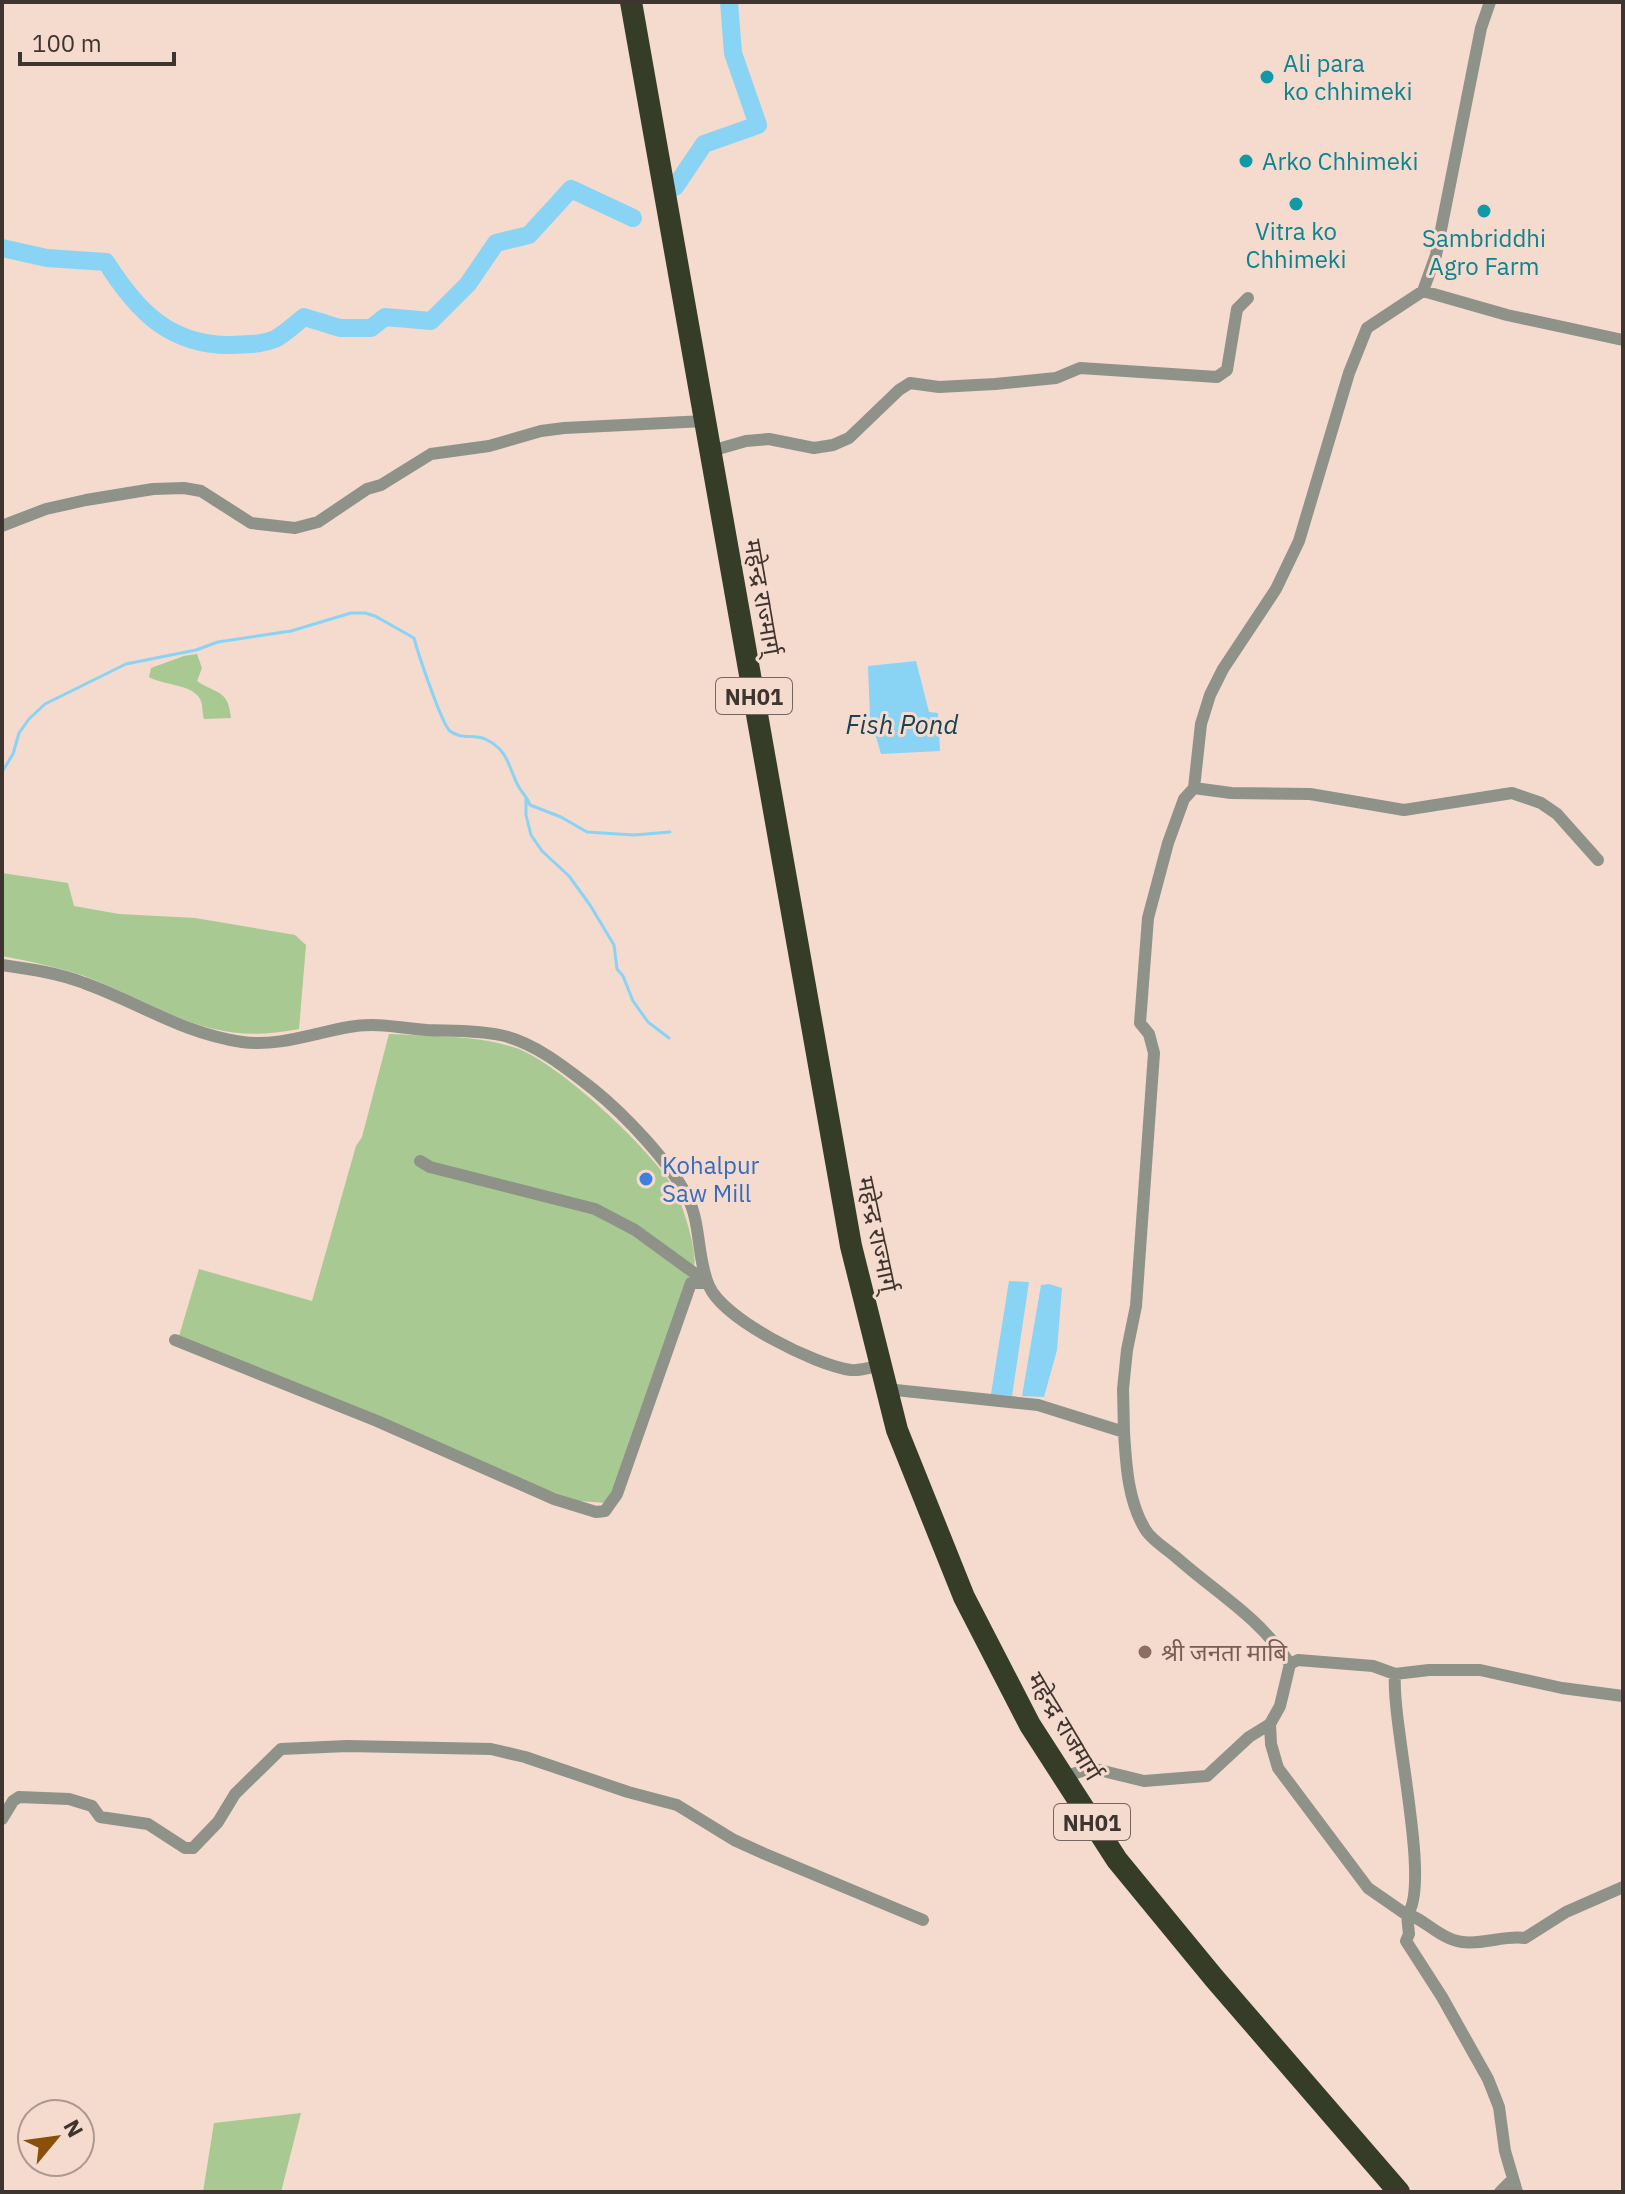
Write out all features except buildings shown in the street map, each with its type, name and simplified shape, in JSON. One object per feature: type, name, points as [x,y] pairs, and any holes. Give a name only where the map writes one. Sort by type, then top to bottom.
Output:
[{"type":"highway","name":"महेन्द्र राज्मार्ग्","points":[[631,2],[851,1246],[886,1389]]},
{"type":"highway","name":"महेन्द्र राजमार्ग","points":[[886,1389],[897,1430],[964,1597],[1030,1725],[1117,1860],[1214,1978],[1399,2192]]},
{"type":"street","points":[[1064,1777],[1091,1768],[1144,1781],[1207,1776],[1249,1737],[1270,1724],[1280,1706],[1290,1664],[1269,1634],[1243,1609],[1208,1585],[1146,1532],[1133,1502],[1124,1432],[1123,1389],[1136,1306],[1153,1077],[1154,1053],[1149,1034],[1140,1023],[1148,918],[1168,843],[1184,799],[1194,788],[1201,724],[1210,695],[1223,669],[1276,589],[1299,541],[1349,373],[1367,328],[1423,291],[1436,255],[1481,28],[1490,2]]},
{"type":"street","points":[[1423,291],[1507,315],[1623,340]]},
{"type":"street","points":[[711,451],[746,441],[769,439],[814,448],[833,445],[849,438],[910,383],[939,387],[995,384],[1056,378],[1080,368],[1217,377],[1227,370],[1237,309],[1248,298]]},
{"type":"street","points":[[2,526],[46,509],[86,500],[153,489],[184,488],[201,491],[251,523],[295,528],[318,522],[367,489],[399,475],[431,454],[489,446],[552,430],[705,421]]},
{"type":"street","points":[[1194,788],[1231,793],[1310,794],[1404,810],[1512,793],[1541,803],[1557,814],[1598,860]]},
{"type":"street","points":[[2,965],[55,973],[104,991],[173,1024],[245,1042],[267,1043],[369,1025],[501,1035],[525,1043],[595,1091],[671,1171],[689,1201],[709,1287],[743,1324],[826,1364],[854,1370],[881,1365]]},
{"type":"street","points":[[420,1161],[430,1167],[595,1209],[635,1230],[708,1283]]},
{"type":"street","points":[[175,1340],[377,1421],[554,1499],[596,1512],[605,1511],[617,1494],[691,1283],[708,1283]]},
{"type":"street","points":[[886,1389],[1038,1405],[1124,1432]]},
{"type":"street","points":[[1290,1664],[1298,1660],[1373,1666],[1395,1674],[1480,1670],[1562,1688],[1623,1696]]},
{"type":"street","points":[[1395,1674],[1396,1727],[1413,1842],[1415,1885],[1413,1908],[1407,1915],[1409,1934],[1406,1941],[1488,2079],[1499,2107],[1505,2151],[1515,2186],[1500,2192]]},
{"type":"street","points":[[1270,1724],[1271,1744],[1278,1768],[1368,1888],[1407,1915],[1414,1915],[1440,1935],[1464,1943],[1514,1936],[1525,1938],[1566,1912],[1623,1887]]},
{"type":"street","points":[[2,1819],[19,1797],[69,1799],[92,1806],[100,1817],[148,1824],[185,1848],[193,1848],[218,1822],[235,1794],[281,1749],[347,1746],[491,1749],[553,1765],[594,1781],[677,1805],[734,1840],[923,1920]]},
{"type":"green space","points":[[197,654],[202,668],[197,681],[224,697],[231,718],[204,719],[201,701],[191,690],[149,677],[151,668]]},
{"type":"green space","points":[[2,873],[68,883],[74,906],[119,914],[195,918],[295,935],[306,945],[299,1029],[240,1033],[215,1029],[168,1013],[81,975],[2,956]]},
{"type":"green space","points":[[389,1034],[485,1041],[516,1048],[534,1057],[579,1089],[626,1131],[663,1173],[678,1196],[692,1239],[694,1266],[616,1489],[606,1503],[579,1501],[530,1484],[179,1336],[199,1269],[312,1301],[356,1146],[362,1137]]},
{"type":"green space","points":[[301,2113],[281,2192],[203,2192],[214,2123]]},
{"type":"water","name":"Fish Pond","points":[[916,661],[929,712],[938,713],[940,751],[881,754],[870,717],[868,666]]},
{"type":"water","points":[[1009,1281],[1029,1282],[1012,1396],[991,1394]]},
{"type":"water","points":[[1041,1285],[1062,1288],[1057,1350],[1044,1397],[1022,1396]]},
{"type":"waterway","points":[[675,187],[704,144],[758,125],[733,53],[729,2]]},
{"type":"waterway","points":[[2,248],[47,258],[106,262],[130,296],[157,322],[191,339],[232,345],[275,339],[304,317],[340,328],[371,328],[385,317],[431,321],[468,284],[496,243],[529,235],[571,189],[633,218]]},
{"type":"waterway","points":[[2,772],[13,754],[19,733],[45,704],[126,664],[196,650],[218,642],[291,631],[351,613],[365,613],[414,638],[446,726],[454,734],[485,739],[500,749],[530,805],[561,817],[587,832],[634,835],[670,832]]},
{"type":"waterway","points":[[526,799],[531,835],[542,851],[569,876],[590,905],[614,945],[617,969],[633,1001],[648,1022],[669,1038]]},
{"type":"place","name":"Ali para ko chhimeki","points":[[1267,77]]},
{"type":"place","name":"Arko Chhimeki","points":[[1246,161]]},
{"type":"place","name":"Vitra ko Chhimeki","points":[[1296,204]]},
{"type":"place","name":"Sambriddhi Agro Farm","points":[[1484,211]]},
{"type":"place","name":"Kohalpur Saw Mill","points":[[646,1179]]},
{"type":"place","name":"श्री जनता माबि","points":[[1145,1652]]}]
